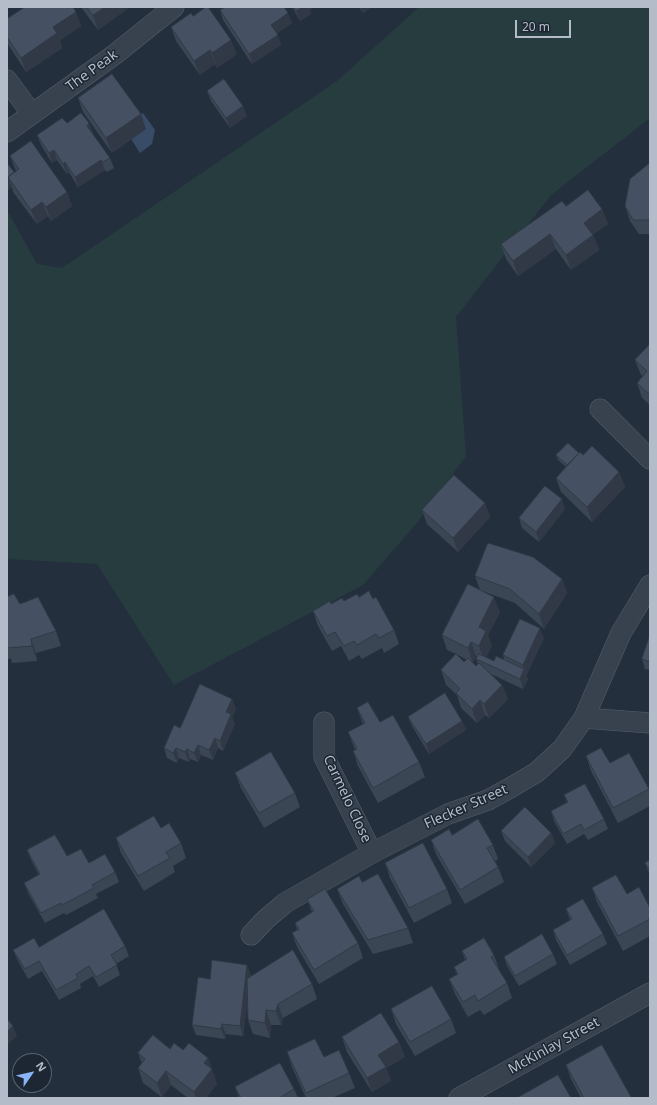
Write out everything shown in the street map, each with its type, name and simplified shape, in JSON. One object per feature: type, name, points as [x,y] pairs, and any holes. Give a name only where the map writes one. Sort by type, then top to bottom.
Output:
[{"type":"street","name":"The Peak","points":[[7,132],[114,55],[174,7]]},
{"type":"street","points":[[7,80],[32,114]]},
{"type":"street","points":[[600,409],[650,459]]},
{"type":"street","name":"Flecker Street","points":[[251,935],[265,920],[285,903],[372,852],[448,814],[488,800],[537,772],[562,749],[584,718],[621,633],[650,585]]},
{"type":"street","points":[[584,718],[650,723]]},
{"type":"street","name":"Carmelo Close","points":[[324,722],[324,757],[372,852]]},
{"type":"street","name":"McKinlay Street","points":[[459,1098],[650,994]]},
{"type":"green space","points":[[419,7],[650,7],[650,118],[551,195],[456,317],[466,456],[416,524],[363,585],[174,685],[97,564],[7,559],[7,210],[37,264],[62,268],[337,81]]},
{"type":"water","points":[[143,113],[155,130],[152,144],[140,153],[131,139],[137,117]]},
{"type":"building","points":[[25,7],[73,7],[76,12],[53,27],[57,33],[21,58],[7,37],[7,19]]},
{"type":"building","points":[[87,7],[105,7],[93,15]]},
{"type":"building","points":[[208,7],[231,40],[212,53],[210,50],[194,61],[171,27],[191,13],[193,16]]},
{"type":"building","points":[[223,7],[284,7],[288,13],[271,25],[278,35],[249,54],[220,10],[224,8]]},
{"type":"building","points":[[294,7],[303,7],[296,11]]},
{"type":"building","points":[[112,74],[141,114],[106,138],[78,98]]},
{"type":"building","points":[[224,79],[243,106],[226,118],[207,91]]},
{"type":"building","points":[[81,113],[89,123],[87,126],[110,158],[103,162],[101,160],[75,177],[65,162],[63,164],[54,150],[49,153],[37,135],[62,118],[67,123]]},
{"type":"building","points":[[31,141],[67,192],[46,207],[42,202],[31,210],[8,177],[19,169],[10,156]]},
{"type":"building","points":[[7,163],[14,172],[7,178]]},
{"type":"building","points":[[650,163],[650,220],[633,220],[625,206],[630,179]]},
{"type":"building","points":[[588,190],[602,209],[584,223],[593,235],[566,255],[550,234],[513,261],[501,244],[562,201],[566,206]]},
{"type":"building","points":[[650,344],[650,395],[637,383],[647,371],[635,360]]},
{"type":"building","points":[[568,443],[579,453],[567,465],[556,455]]},
{"type":"building","points":[[592,446],[619,472],[587,507],[556,478],[580,452],[583,455]]},
{"type":"building","points":[[454,475],[485,503],[453,538],[422,510]]},
{"type":"building","points":[[545,486],[562,499],[536,532],[519,518]]},
{"type":"building","points":[[488,543],[533,557],[562,579],[539,614],[510,589],[475,576]]},
{"type":"building","points":[[468,584],[494,597],[479,627],[486,631],[479,646],[471,642],[468,648],[442,635]]},
{"type":"building","points":[[369,591],[373,599],[376,597],[394,630],[379,638],[376,634],[357,645],[354,641],[344,646],[335,632],[327,636],[313,611],[330,601],[331,604],[342,598],[344,601],[357,594],[359,597]]},
{"type":"building","points":[[14,594],[20,604],[38,597],[56,631],[31,639],[32,646],[7,648],[7,597]]},
{"type":"building","points":[[520,619],[540,628],[523,665],[503,655]]},
{"type":"building","points":[[650,635],[650,662],[642,659]]},
{"type":"building","points":[[456,654],[464,662],[468,658],[476,666],[479,663],[502,685],[484,704],[480,700],[472,709],[456,693],[460,689],[441,670]]},
{"type":"building","points":[[479,654],[494,661],[496,656],[524,669],[520,679],[476,659]]},
{"type":"building","points":[[200,684],[232,699],[226,712],[231,714],[220,741],[215,738],[209,750],[198,745],[194,753],[187,749],[185,752],[176,748],[173,753],[164,748],[174,725],[180,728]]},
{"type":"building","points":[[445,693],[462,721],[426,744],[408,717]]},
{"type":"building","points":[[368,702],[380,722],[393,715],[419,762],[373,788],[353,751],[357,749],[348,732],[365,723],[357,708]]},
{"type":"building","points":[[601,748],[610,763],[629,753],[649,789],[613,808],[586,756]]},
{"type":"building","points":[[271,752],[295,793],[259,813],[235,773]]},
{"type":"building","points":[[585,784],[604,819],[584,830],[581,824],[563,834],[551,811],[568,802],[564,795]]},
{"type":"building","points":[[525,807],[551,833],[528,857],[501,831]]},
{"type":"building","points":[[154,816],[161,828],[169,823],[181,843],[166,852],[170,858],[138,876],[116,838]]},
{"type":"building","points":[[478,819],[493,845],[487,848],[498,867],[460,890],[431,840],[449,829],[452,835]]},
{"type":"building","points":[[55,835],[67,856],[81,849],[89,863],[105,854],[115,872],[92,885],[94,888],[62,905],[61,903],[41,913],[24,883],[40,874],[27,850]]},
{"type":"building","points":[[423,843],[447,889],[409,908],[385,863]]},
{"type":"building","points":[[650,860],[650,871],[645,863]]},
{"type":"building","points":[[378,874],[408,928],[368,940],[337,889],[359,876],[362,882]]},
{"type":"building","points":[[616,875],[627,894],[639,887],[650,908],[650,919],[618,936],[592,888]]},
{"type":"building","points":[[325,889],[358,943],[314,970],[292,933],[299,929],[295,923],[314,911],[307,900]]},
{"type":"building","points":[[583,899],[603,934],[567,955],[553,930],[572,919],[566,909]]},
{"type":"building","points":[[104,909],[125,946],[111,955],[117,965],[96,977],[89,966],[76,974],[78,978],[56,990],[39,961],[25,969],[13,950],[34,938],[39,947]]},
{"type":"building","points":[[542,934],[553,954],[515,976],[504,957]]},
{"type":"building","points":[[484,938],[494,955],[491,957],[507,983],[478,1001],[475,995],[463,1002],[449,979],[458,974],[454,967],[467,959],[462,951]]},
{"type":"building","points":[[293,950],[312,984],[278,1004],[276,1011],[266,1010],[265,1023],[248,1020],[247,979]]},
{"type":"building","points":[[212,960],[247,965],[240,1026],[222,1024],[221,1029],[192,1025],[198,977],[210,979]]},
{"type":"building","points":[[432,986],[451,1019],[410,1042],[391,1009]]},
{"type":"building","points":[[381,1013],[399,1042],[378,1055],[386,1067],[367,1078],[342,1037]]},
{"type":"building","points":[[7,1019],[13,1026],[7,1032]]},
{"type":"building","points":[[153,1035],[170,1049],[174,1043],[183,1050],[189,1043],[208,1058],[204,1063],[212,1069],[194,1092],[166,1071],[157,1083],[138,1068],[145,1059],[138,1053]]},
{"type":"building","points":[[315,1039],[324,1057],[339,1050],[349,1073],[306,1093],[287,1052]]},
{"type":"building","points":[[602,1045],[631,1097],[630,1098],[584,1098],[566,1065]]},
{"type":"building","points":[[280,1063],[294,1089],[279,1098],[241,1098],[235,1087]]},
{"type":"building","points":[[558,1075],[571,1098],[517,1098]]}]
